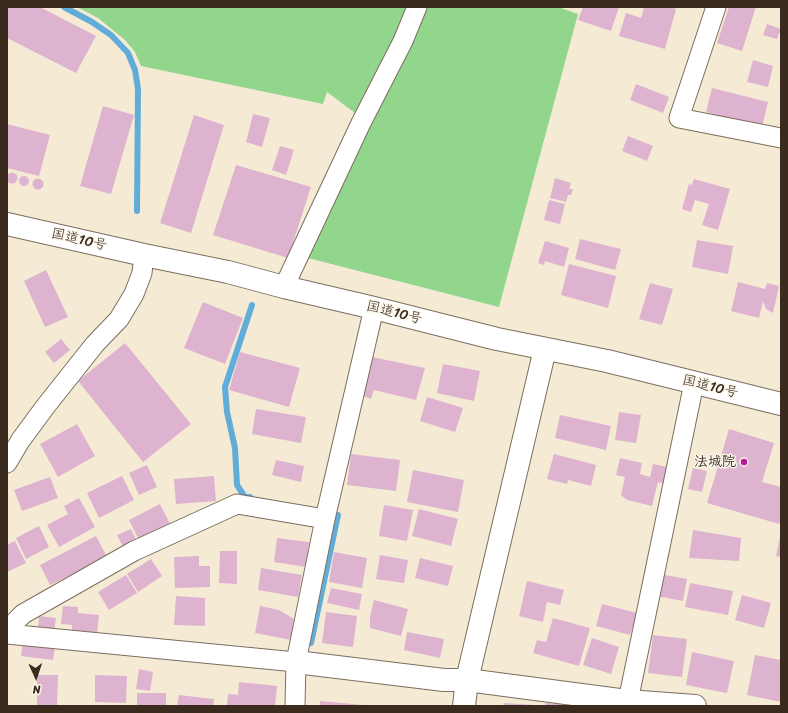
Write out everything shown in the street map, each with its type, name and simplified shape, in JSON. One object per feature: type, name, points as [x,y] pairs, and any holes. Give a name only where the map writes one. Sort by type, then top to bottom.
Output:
[{"type":"main road","name":"国道10号","points":[[7,224],[144,255],[228,272],[497,339],[607,361],[781,404]]},
{"type":"main road","points":[[464,706],[468,680],[545,349]]},
{"type":"main road","points":[[296,662],[444,680],[468,680],[627,703],[695,706]]},
{"type":"street","points":[[284,287],[361,123],[403,41],[417,7]]},
{"type":"street","points":[[716,7],[679,118],[781,138]]},
{"type":"street","points":[[7,463],[20,441],[90,350],[119,319],[134,294],[142,273],[144,255]]},
{"type":"street","points":[[295,706],[296,662],[325,519],[374,308]]},
{"type":"street","points":[[627,703],[694,383]]},
{"type":"street","points":[[7,630],[23,614],[134,551],[237,504],[325,519]]},
{"type":"street","points":[[7,634],[296,662]]},
{"type":"green space","points":[[77,7],[411,7],[359,116],[327,92],[323,104],[141,66],[135,52],[125,40],[98,18]]},
{"type":"green space","points":[[424,7],[558,7],[578,14],[499,307],[308,258]]},
{"type":"building","points":[[7,7],[40,7],[96,36],[76,73],[7,38]]},
{"type":"building","points":[[583,7],[619,7],[611,31],[578,20]]},
{"type":"building","points":[[644,7],[670,7],[676,9],[665,49],[619,36],[626,13],[641,18]]},
{"type":"building","points":[[729,7],[756,7],[742,51],[717,43]]},
{"type":"building","points":[[767,24],[781,29],[777,39],[763,35]]},
{"type":"building","points":[[753,60],[773,66],[768,87],[747,82]]},
{"type":"building","points":[[636,84],[669,97],[663,113],[630,100]]},
{"type":"building","points":[[712,88],[768,102],[762,127],[706,112]]},
{"type":"building","points":[[103,106],[134,115],[111,194],[80,186]]},
{"type":"building","points":[[253,114],[270,118],[262,147],[246,142]]},
{"type":"building","points":[[194,115],[224,125],[191,233],[160,223]]},
{"type":"building","points":[[7,124],[50,135],[39,176],[7,168]]},
{"type":"building","points":[[628,136],[653,146],[647,161],[622,151]]},
{"type":"building","points":[[280,146],[294,150],[286,175],[272,170]]},
{"type":"building","points":[[236,165],[311,187],[288,258],[213,235]]},
{"type":"building","points":[[10,173],[14,173],[16,174],[16,182],[10,183],[7,180],[7,176]]},
{"type":"building","points":[[24,176],[29,181],[24,186],[19,181]]},
{"type":"building","points":[[38,178],[42,180],[44,184],[42,188],[38,190],[34,188],[32,184],[34,180]]},
{"type":"building","points":[[555,178],[571,183],[569,189],[573,189],[571,195],[568,195],[566,202],[550,198]]},
{"type":"building","points":[[694,179],[730,189],[718,230],[702,225],[709,204],[695,200],[691,212],[682,209],[689,184],[692,185]]},
{"type":"building","points":[[549,200],[565,204],[560,224],[544,220]]},
{"type":"building","points":[[580,239],[621,249],[615,270],[575,259]]},
{"type":"building","points":[[697,240],[733,246],[728,274],[692,267]]},
{"type":"building","points":[[545,241],[569,248],[564,267],[545,261],[544,265],[538,263]]},
{"type":"building","points":[[569,264],[616,276],[608,308],[561,295]]},
{"type":"building","points":[[46,270],[68,317],[45,327],[24,281]]},
{"type":"building","points":[[738,282],[765,289],[767,283],[779,286],[773,313],[766,309],[763,301],[759,318],[731,311]]},
{"type":"building","points":[[650,283],[673,289],[662,325],[639,319]]},
{"type":"building","points":[[203,302],[243,318],[225,364],[184,348]]},
{"type":"building","points":[[61,339],[70,350],[54,363],[45,352]]},
{"type":"building","points":[[125,343],[191,424],[143,462],[78,381]]},
{"type":"building","points":[[240,352],[300,368],[289,407],[229,390]]},
{"type":"building","points":[[367,356],[425,368],[416,400],[374,390],[371,399],[360,395]]},
{"type":"building","points":[[443,364],[480,371],[474,401],[437,393]]},
{"type":"building","points":[[427,397],[463,408],[455,432],[420,421]]},
{"type":"building","points":[[256,409],[306,417],[301,443],[252,434]]},
{"type":"building","points":[[619,412],[641,415],[636,443],[615,440]]},
{"type":"building","points":[[560,415],[611,426],[606,450],[555,438]]},
{"type":"building","points":[[77,424],[95,456],[58,477],[40,444]]},
{"type":"building","name":"法城院","points":[[729,429],[774,443],[762,482],[781,487],[781,519],[779,524],[707,503]]},
{"type":"building","points":[[351,454],[400,460],[396,491],[347,485]]},
{"type":"building","points":[[554,454],[596,465],[591,486],[568,480],[567,484],[547,479]]},
{"type":"building","points":[[620,458],[642,463],[640,474],[650,477],[653,464],[672,468],[668,485],[658,482],[652,506],[627,500],[621,495],[625,477],[616,475]]},
{"type":"building","points":[[276,460],[304,466],[301,482],[272,475]]},
{"type":"building","points":[[147,465],[157,487],[139,495],[129,473]]},
{"type":"building","points":[[693,468],[707,471],[702,492],[688,489]]},
{"type":"building","points":[[413,470],[464,480],[458,512],[407,502]]},
{"type":"building","points":[[122,476],[134,500],[99,518],[87,493]]},
{"type":"building","points":[[214,476],[216,501],[176,504],[174,479]]},
{"type":"building","points":[[50,477],[58,498],[22,511],[14,490]]},
{"type":"building","points":[[79,498],[95,527],[59,547],[47,525],[68,514],[64,506]]},
{"type":"building","points":[[160,504],[173,530],[142,546],[129,520]]},
{"type":"building","points":[[384,505],[413,510],[407,541],[379,536]]},
{"type":"building","points":[[419,509],[458,519],[451,546],[412,536]]},
{"type":"building","points":[[39,526],[49,547],[26,559],[16,538]]},
{"type":"building","points":[[131,529],[138,544],[125,551],[117,535]]},
{"type":"building","points":[[693,530],[741,538],[739,561],[689,558]]},
{"type":"building","points":[[96,536],[107,557],[50,585],[40,565]]},
{"type":"building","points":[[781,537],[781,557],[776,556]]},
{"type":"building","points":[[277,538],[309,542],[306,567],[274,562]]},
{"type":"building","points":[[15,541],[26,563],[7,572],[7,545]]},
{"type":"building","points":[[220,551],[237,551],[237,584],[219,583]]},
{"type":"building","points":[[334,552],[367,558],[362,588],[329,582]]},
{"type":"building","points":[[380,555],[408,560],[404,583],[376,579]]},
{"type":"building","points":[[199,556],[199,566],[210,566],[210,587],[175,588],[174,557]]},
{"type":"building","points":[[420,558],[453,566],[448,586],[415,578]]},
{"type":"building","points":[[151,559],[162,576],[138,592],[127,574]]},
{"type":"building","points":[[261,568],[302,575],[298,597],[258,590]]},
{"type":"building","points":[[660,574],[687,579],[683,601],[656,596]]},
{"type":"building","points":[[126,575],[137,593],[109,610],[98,592]]},
{"type":"building","points":[[527,581],[564,590],[560,605],[547,602],[543,622],[519,616]]},
{"type":"building","points":[[690,583],[733,591],[728,615],[685,607]]},
{"type":"building","points":[[331,588],[362,594],[359,610],[327,603]]},
{"type":"building","points":[[742,595],[771,603],[764,628],[735,620]]},
{"type":"building","points":[[176,596],[205,598],[205,626],[174,625]]},
{"type":"building","points":[[374,600],[408,609],[401,636],[370,628],[370,616]]},
{"type":"building","points":[[602,604],[637,613],[630,635],[596,626]]},
{"type":"building","points":[[63,606],[78,607],[78,613],[99,615],[97,634],[72,631],[72,625],[61,624]]},
{"type":"building","points":[[260,606],[279,610],[294,619],[291,640],[255,633]]},
{"type":"building","points":[[326,612],[357,616],[353,647],[322,643]]},
{"type":"building","points":[[39,616],[56,618],[54,633],[38,631]]},
{"type":"building","points":[[553,618],[590,628],[579,666],[533,653],[537,640],[546,642]]},
{"type":"building","points":[[407,632],[444,639],[440,658],[404,650]]},
{"type":"building","points":[[653,635],[687,639],[682,677],[648,673]]},
{"type":"building","points":[[592,638],[619,647],[611,674],[583,665]]},
{"type":"building","points":[[23,641],[55,646],[53,660],[21,656]]},
{"type":"building","points":[[692,652],[734,661],[727,693],[686,685]]},
{"type":"building","points":[[755,655],[781,660],[781,702],[747,695]]},
{"type":"building","points":[[139,669],[153,672],[150,691],[136,689]]},
{"type":"building","points":[[37,675],[58,675],[57,706],[37,706]]},
{"type":"building","points":[[95,675],[127,676],[126,703],[95,702]]},
{"type":"building","points":[[239,682],[277,686],[275,706],[227,706],[228,694],[238,695]]},
{"type":"building","points":[[137,693],[166,693],[166,706],[137,706]]},
{"type":"building","points":[[179,695],[214,699],[213,706],[177,706]]},
{"type":"building","points":[[320,701],[364,705],[364,706],[320,706]]},
{"type":"building","points":[[504,703],[535,705],[535,706],[503,706]]},
{"type":"building","points":[[546,703],[568,704],[567,706],[545,706]]},
{"type":"waterway","points":[[64,7],[92,22],[111,35],[128,53],[135,70],[138,89],[137,211]]},
{"type":"waterway","points":[[250,497],[245,497],[237,485],[235,448],[227,412],[225,387],[252,305]]},
{"type":"waterway","points":[[311,643],[338,515]]},
{"type":"place","name":"法城院","points":[[744,462]]}]
